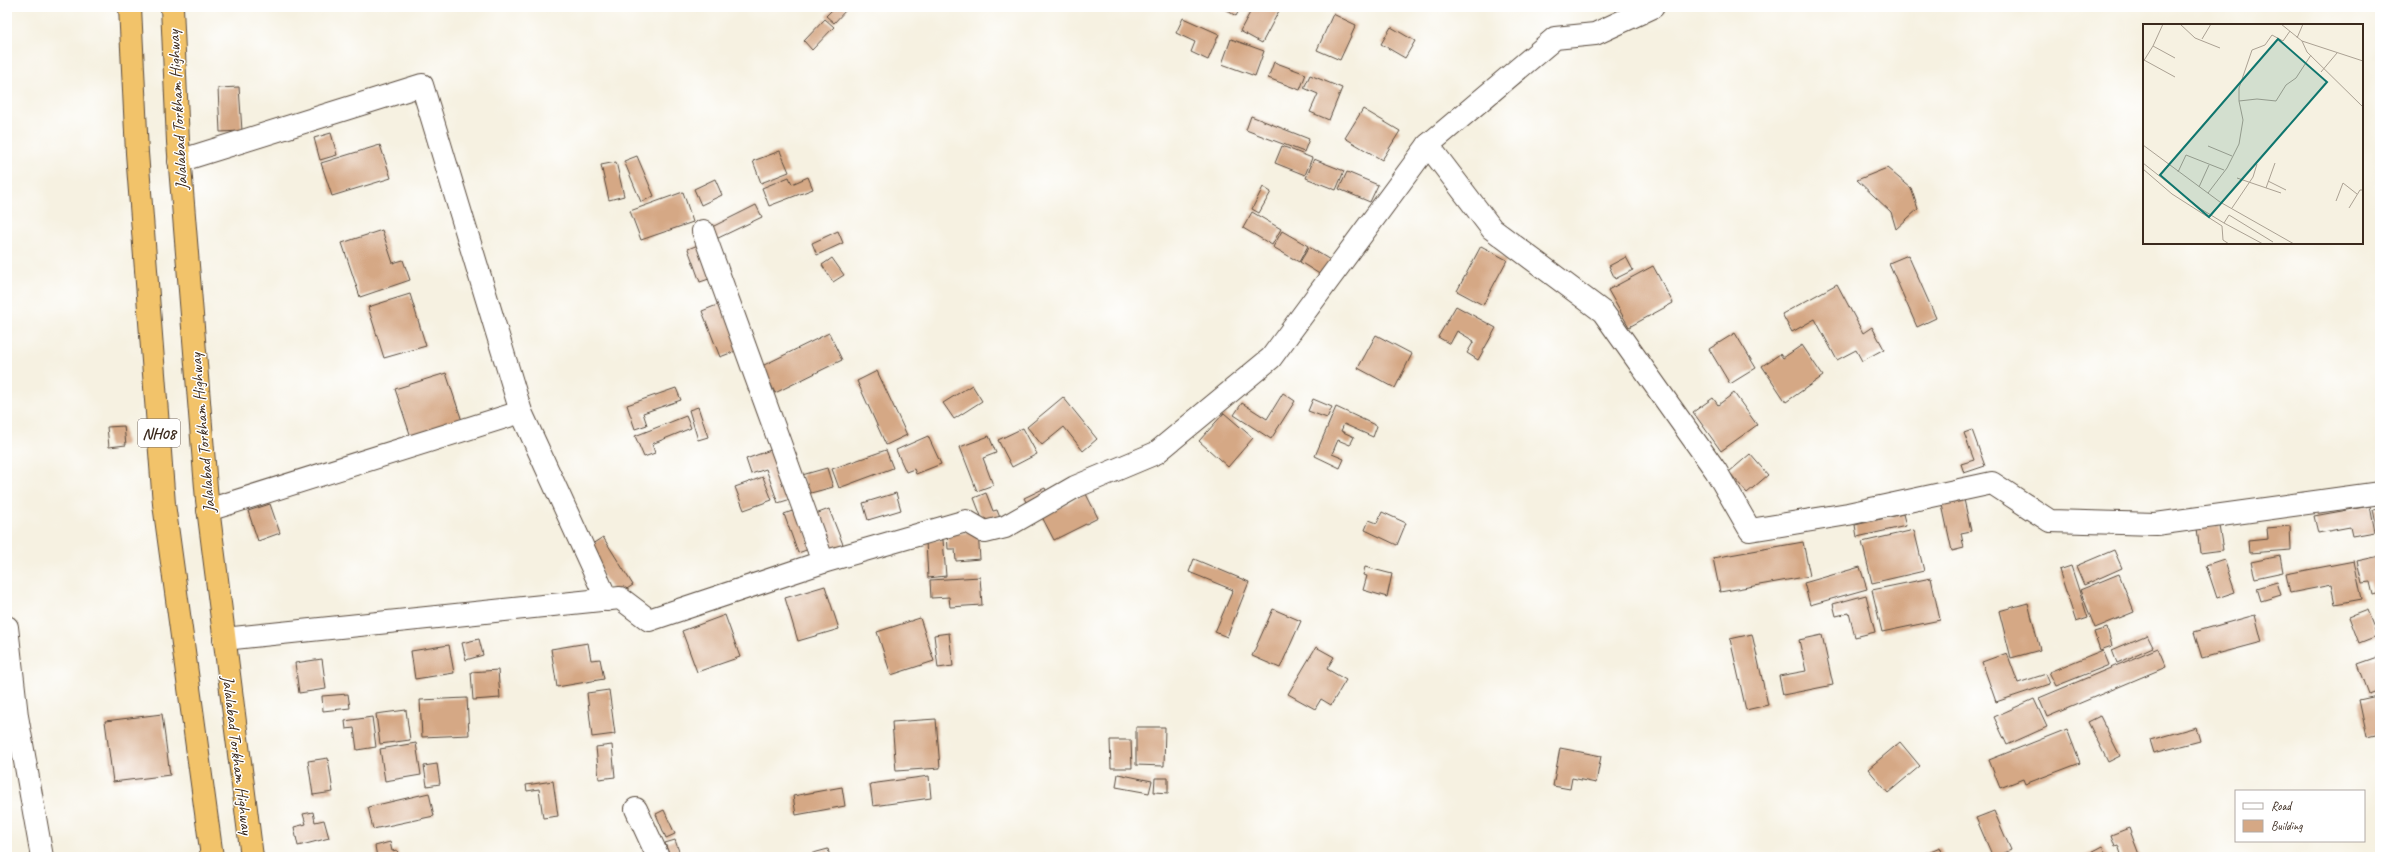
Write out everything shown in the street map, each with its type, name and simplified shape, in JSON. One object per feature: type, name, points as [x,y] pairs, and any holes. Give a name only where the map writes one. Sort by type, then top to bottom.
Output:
[{"type":"highway","name":"NH08","points":[[130,7],[137,153],[164,504],[212,857]]},
{"type":"highway","name":"Jalalabad Torkham Highway","points":[[172,7],[179,161],[208,510],[252,857]]},
{"type":"street","points":[[224,639],[620,598],[649,620],[822,562],[966,521],[985,532],[1005,527],[1075,487],[1156,453],[1271,358],[1428,145],[1555,38],[1595,34],[1653,7]]},
{"type":"street","points":[[179,161],[422,85],[521,412],[606,600]]},
{"type":"street","points":[[1428,145],[1492,229],[1603,312],[1716,471],[1750,530],[1848,514],[1992,484],[2050,521],[2156,524],[2380,493]]},
{"type":"street","points":[[703,231],[822,562]]},
{"type":"street","points":[[208,510],[521,412]]},
{"type":"street","points":[[7,627],[17,716],[42,857]]},
{"type":"street","points":[[636,809],[658,857]]},
{"type":"building","points":[[835,7],[843,7],[846,10],[834,23],[826,16]]},
{"type":"building","points":[[1221,7],[1241,7],[1236,16]]},
{"type":"building","points":[[1253,7],[1281,7],[1262,43],[1240,31]]},
{"type":"building","points":[[1333,14],[1356,25],[1340,60],[1317,50]]},
{"type":"building","points":[[1183,18],[1219,34],[1208,60],[1191,52],[1195,42],[1176,33]]},
{"type":"building","points":[[825,19],[834,27],[812,50],[804,41]]},
{"type":"building","points":[[1391,27],[1415,41],[1405,58],[1381,44]]},
{"type":"building","points":[[1231,39],[1264,51],[1255,76],[1222,64]]},
{"type":"building","points":[[1274,62],[1306,74],[1300,90],[1268,78]]},
{"type":"building","points":[[1310,75],[1342,88],[1329,120],[1310,112],[1318,94],[1304,88]]},
{"type":"building","points":[[239,87],[242,131],[220,132],[218,88]]},
{"type":"building","points":[[1363,109],[1400,131],[1382,160],[1345,138]]},
{"type":"building","points":[[1251,116],[1309,139],[1304,152],[1246,130]]},
{"type":"building","points":[[331,133],[337,155],[320,160],[314,138]]},
{"type":"building","points":[[380,145],[391,178],[332,196],[321,163]]},
{"type":"building","points":[[1282,146],[1312,158],[1305,175],[1275,163]]},
{"type":"building","points":[[780,151],[789,172],[761,183],[753,161]]},
{"type":"building","points":[[637,156],[654,196],[641,202],[624,161]]},
{"type":"building","points":[[1314,159],[1344,171],[1336,190],[1306,178]]},
{"type":"building","points":[[616,162],[624,196],[609,200],[601,165]]},
{"type":"building","points":[[1887,168],[1911,188],[1918,209],[1896,229],[1891,212],[1857,180]]},
{"type":"building","points":[[1347,172],[1378,185],[1370,202],[1339,189]]},
{"type":"building","points":[[789,177],[792,184],[808,177],[813,189],[769,206],[762,188]]},
{"type":"building","points":[[715,179],[722,195],[701,205],[694,189]]},
{"type":"building","points":[[1263,187],[1271,192],[1259,213],[1252,209]]},
{"type":"building","points":[[683,192],[693,222],[641,240],[630,211]]},
{"type":"building","points":[[756,205],[762,217],[714,240],[708,229]]},
{"type":"building","points":[[1252,212],[1281,229],[1272,245],[1243,228]]},
{"type":"building","points":[[382,230],[393,263],[403,260],[410,280],[360,297],[342,243]]},
{"type":"building","points":[[838,231],[843,243],[817,255],[812,243]]},
{"type":"building","points":[[1282,231],[1308,246],[1299,262],[1273,247]]},
{"type":"building","points":[[703,243],[715,277],[700,282],[688,249]]},
{"type":"building","points":[[1481,246],[1507,260],[1483,305],[1457,291]]},
{"type":"building","points":[[1309,247],[1335,263],[1326,278],[1300,262]]},
{"type":"building","points":[[1908,255],[1936,318],[1917,327],[1889,263]]},
{"type":"building","points":[[1626,257],[1633,270],[1615,279],[1609,266]]},
{"type":"building","points":[[832,258],[844,275],[833,282],[822,265]]},
{"type":"building","points":[[1653,266],[1673,303],[1629,327],[1608,290]]},
{"type":"building","points":[[1837,284],[1863,333],[1872,327],[1884,349],[1862,361],[1856,350],[1837,360],[1815,319],[1792,332],[1782,314]]},
{"type":"building","points":[[410,294],[426,346],[384,358],[368,307]]},
{"type":"building","points":[[722,303],[741,349],[720,357],[702,311]]},
{"type":"building","points":[[1456,306],[1496,328],[1478,360],[1467,353],[1474,341],[1457,331],[1450,344],[1438,337]]},
{"type":"building","points":[[829,333],[842,360],[775,393],[762,366]]},
{"type":"building","points":[[1735,333],[1756,368],[1730,384],[1709,349]]},
{"type":"building","points":[[1376,335],[1412,354],[1395,388],[1358,368]]},
{"type":"building","points":[[1802,345],[1823,376],[1786,402],[1762,366],[1780,354],[1783,358]]},
{"type":"building","points":[[877,371],[907,435],[886,445],[857,381]]},
{"type":"building","points":[[446,373],[463,424],[412,440],[395,389]]},
{"type":"building","points":[[972,385],[982,401],[954,419],[943,403]]},
{"type":"building","points":[[676,388],[681,400],[643,413],[647,425],[635,429],[627,405]]},
{"type":"building","points":[[1283,393],[1295,401],[1271,439],[1234,415],[1242,403],[1267,419]]},
{"type":"building","points":[[1734,393],[1757,425],[1721,451],[1693,412],[1713,398],[1718,405]]},
{"type":"building","points":[[1063,397],[1097,439],[1083,451],[1064,427],[1042,445],[1027,427]]},
{"type":"building","points":[[1313,399],[1332,407],[1327,418],[1308,411]]},
{"type":"building","points":[[698,407],[708,437],[698,440],[689,410]]},
{"type":"building","points":[[1336,407],[1377,426],[1373,437],[1344,424],[1341,431],[1354,437],[1350,445],[1338,440],[1332,454],[1344,459],[1340,468],[1315,456]]},
{"type":"building","points":[[1224,413],[1253,438],[1228,467],[1199,441]]},
{"type":"building","points":[[686,416],[691,428],[652,444],[655,453],[644,457],[635,436]]},
{"type":"building","points":[[124,426],[126,445],[109,447],[107,427]]},
{"type":"building","points":[[1023,428],[1037,454],[1012,467],[998,440]]},
{"type":"building","points":[[1972,430],[1985,466],[1964,473],[1961,464],[1974,460],[1964,433]]},
{"type":"building","points":[[928,436],[941,464],[916,474],[914,469],[906,472],[896,450]]},
{"type":"building","points":[[989,436],[996,453],[983,458],[993,485],[977,491],[960,447]]},
{"type":"building","points":[[776,448],[794,498],[778,503],[766,469],[751,474],[746,459]]},
{"type":"building","points":[[886,450],[893,468],[839,488],[832,469]]},
{"type":"building","points":[[1750,454],[1768,475],[1747,493],[1729,472]]},
{"type":"building","points":[[827,468],[833,487],[807,494],[802,475]]},
{"type":"building","points":[[763,477],[772,500],[744,510],[735,487]]},
{"type":"building","points":[[1045,488],[1050,498],[1029,508],[1024,498]]},
{"type":"building","points":[[896,493],[901,510],[868,520],[863,503]]},
{"type":"building","points":[[986,493],[993,511],[997,510],[1002,523],[986,529],[974,498]]},
{"type":"building","points":[[1086,494],[1098,518],[1054,540],[1042,517]]},
{"type":"building","points":[[1963,495],[1971,531],[1961,533],[1964,548],[1952,551],[1941,500]]},
{"type":"building","points":[[270,504],[280,533],[258,541],[248,511]]},
{"type":"building","points":[[2370,506],[2375,532],[2352,536],[2350,527],[2318,533],[2314,516]]},
{"type":"building","points":[[2380,508],[2380,540],[2379,540],[2373,509]]},
{"type":"building","points":[[798,509],[812,548],[798,553],[784,514]]},
{"type":"building","points":[[829,509],[844,547],[828,554],[813,515]]},
{"type":"building","points":[[1382,512],[1406,523],[1397,545],[1365,530],[1369,520],[1377,523]]},
{"type":"building","points":[[1903,514],[1906,526],[1857,537],[1855,525]]},
{"type":"building","points":[[2219,526],[2223,550],[2200,553],[2197,528]]},
{"type":"building","points":[[2290,526],[2291,550],[2249,553],[2248,541],[2268,539],[2267,528]]},
{"type":"building","points":[[1914,530],[1924,571],[1872,583],[1862,542]]},
{"type":"building","points":[[978,532],[980,559],[956,561],[955,549],[948,549],[947,534]]},
{"type":"building","points":[[603,537],[633,585],[616,596],[586,548]]},
{"type":"building","points":[[943,540],[946,576],[928,578],[926,541]]},
{"type":"building","points":[[1803,542],[1810,576],[1720,592],[1713,558]]},
{"type":"building","points":[[2114,550],[2122,568],[2084,585],[2076,566]]},
{"type":"building","points":[[2280,556],[2283,572],[2255,578],[2251,562]]},
{"type":"building","points":[[2380,556],[2380,593],[2373,595],[2370,582],[2362,583],[2357,561]]},
{"type":"building","points":[[1194,559],[1249,582],[1227,637],[1215,632],[1233,590],[1189,572]]},
{"type":"building","points":[[2224,559],[2235,592],[2217,598],[2206,565]]},
{"type":"building","points":[[2354,561],[2362,599],[2335,604],[2331,585],[2290,593],[2286,574]]},
{"type":"building","points":[[2071,566],[2088,618],[2076,622],[2059,570]]},
{"type":"building","points":[[1365,567],[1392,574],[1387,597],[1363,590],[1367,576],[1363,575]]},
{"type":"building","points":[[1860,567],[1867,589],[1810,605],[1804,583]]},
{"type":"building","points":[[2119,574],[2134,612],[2095,628],[2080,590]]},
{"type":"building","points":[[980,577],[982,605],[950,607],[949,597],[931,598],[930,580]]},
{"type":"building","points":[[1931,578],[1940,620],[1882,632],[1872,590]]},
{"type":"building","points":[[2277,582],[2281,595],[2261,601],[2257,588]]},
{"type":"building","points":[[825,586],[839,629],[798,641],[785,598]]},
{"type":"building","points":[[1866,595],[1875,632],[1855,637],[1849,613],[1836,616],[1833,604]]},
{"type":"building","points":[[2028,603],[2040,650],[2011,658],[1999,611]]},
{"type":"building","points":[[1273,609],[1301,621],[1280,668],[1252,656]]},
{"type":"building","points":[[2367,610],[2377,636],[2359,643],[2349,617]]},
{"type":"building","points":[[725,615],[740,657],[697,672],[682,631]]},
{"type":"building","points":[[2255,615],[2262,642],[2202,658],[2194,632]]},
{"type":"building","points":[[920,618],[934,661],[891,675],[877,632]]},
{"type":"building","points":[[2107,628],[2112,646],[2100,650],[2094,632]]},
{"type":"building","points":[[949,633],[953,666],[938,668],[934,635]]},
{"type":"building","points":[[1752,634],[1768,705],[1746,710],[1730,639]]},
{"type":"building","points":[[1822,635],[1833,685],[1783,695],[1779,676],[1806,671],[1799,640]]},
{"type":"building","points":[[2147,635],[2153,647],[2117,663],[2112,650]]},
{"type":"building","points":[[479,639],[483,655],[466,660],[462,643]]},
{"type":"building","points":[[588,643],[591,660],[600,659],[604,679],[557,687],[551,649]]},
{"type":"building","points":[[449,645],[454,673],[415,679],[411,651]]},
{"type":"building","points":[[1316,647],[1334,657],[1327,669],[1346,680],[1331,705],[1321,699],[1315,709],[1288,694]]},
{"type":"building","points":[[2158,648],[2166,667],[2047,717],[2039,698]]},
{"type":"building","points":[[2103,650],[2109,665],[2056,686],[2049,672]]},
{"type":"building","points":[[2007,653],[2018,683],[2046,674],[2050,684],[1996,702],[1982,662]]},
{"type":"building","points":[[2378,657],[2380,690],[2369,694],[2358,664]]},
{"type":"building","points":[[322,659],[326,689],[299,693],[295,663]]},
{"type":"building","points":[[498,670],[500,698],[473,700],[471,672]]},
{"type":"building","points":[[609,690],[615,734],[592,737],[587,693]]},
{"type":"building","points":[[348,694],[350,708],[323,711],[322,696]]},
{"type":"building","points":[[2377,696],[2380,712],[2380,734],[2367,737],[2359,700]]},
{"type":"building","points":[[467,698],[469,735],[422,737],[420,700]]},
{"type":"building","points":[[2034,699],[2047,727],[2007,745],[1994,717]]},
{"type":"building","points":[[406,710],[410,740],[380,744],[376,714]]},
{"type":"building","points":[[162,714],[170,775],[113,782],[105,721]]},
{"type":"building","points":[[2100,716],[2120,756],[2108,762],[2088,722]]},
{"type":"building","points":[[372,717],[376,747],[357,750],[354,728],[346,729],[345,721]]},
{"type":"building","points":[[936,719],[940,768],[896,771],[892,722]]},
{"type":"building","points":[[1136,727],[1165,727],[1164,766],[1136,765]]},
{"type":"building","points":[[2196,727],[2200,741],[2154,753],[2150,740]]},
{"type":"building","points":[[2067,729],[2080,763],[2025,784],[2023,779],[2000,788],[1989,760]]},
{"type":"building","points":[[1110,740],[1131,740],[1132,768],[1111,768]]},
{"type":"building","points":[[1900,742],[1920,766],[1888,793],[1868,769]]},
{"type":"building","points":[[416,743],[421,775],[385,781],[380,749]]},
{"type":"building","points":[[612,745],[615,777],[599,779],[596,747]]},
{"type":"building","points":[[1560,748],[1601,756],[1596,783],[1572,778],[1570,789],[1553,786]]},
{"type":"building","points":[[328,758],[333,792],[313,795],[308,761]]},
{"type":"building","points":[[437,764],[440,784],[427,786],[424,766]]},
{"type":"building","points":[[1118,774],[1152,781],[1149,793],[1116,787]]},
{"type":"building","points":[[929,776],[931,798],[873,806],[870,784]]},
{"type":"building","points":[[1155,778],[1168,778],[1168,793],[1154,792]]},
{"type":"building","points":[[553,781],[558,816],[543,818],[539,789],[527,791],[526,785]]},
{"type":"building","points":[[842,787],[845,806],[796,815],[793,796]]},
{"type":"building","points":[[429,793],[434,816],[373,829],[368,807]]},
{"type":"building","points":[[664,810],[675,834],[666,838],[656,814]]},
{"type":"building","points":[[1994,811],[2011,850],[1996,857],[1993,857],[1976,818]]},
{"type":"building","points":[[313,812],[315,822],[324,820],[329,838],[298,846],[294,827],[306,824],[303,814]]},
{"type":"building","points":[[2129,828],[2140,857],[2122,857],[2118,845],[2115,846],[2111,835]]},
{"type":"building","points":[[675,840],[681,857],[670,857],[665,843]]},
{"type":"building","points":[[390,842],[392,851],[397,850],[399,857],[377,857],[375,846]]},
{"type":"building","points":[[2103,846],[2108,857],[2082,857]]},
{"type":"building","points":[[1940,847],[1944,857],[1916,857]]},
{"type":"building","points":[[828,849],[830,857],[807,857],[806,855]]},
{"type":"building","points":[[1040,854],[1053,856],[1053,857],[1039,857]]}]
